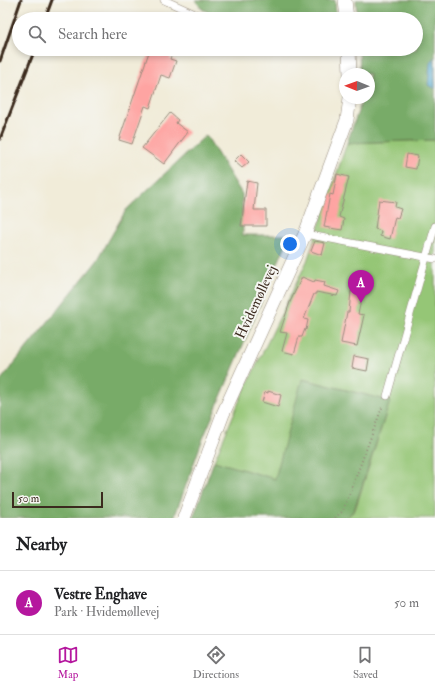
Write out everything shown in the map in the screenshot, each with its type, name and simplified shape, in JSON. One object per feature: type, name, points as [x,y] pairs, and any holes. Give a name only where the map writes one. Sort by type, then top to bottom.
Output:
[{"type":"street","points":[[345,0],[346,12]]},
{"type":"street","points":[[349,56],[350,68]]},
{"type":"street","name":"Hvidemøllevej","points":[[184,518],[222,414],[305,234],[347,120],[349,104]]},
{"type":"lane","points":[[164,0],[191,12]]},
{"type":"lane","points":[[387,396],[435,226]]},
{"type":"lane","points":[[305,234],[435,259]]},
{"type":"path","points":[[335,518],[343,511],[387,396]]},
{"type":"green space","points":[[195,0],[335,0],[336,12],[208,12],[202,9]]},
{"type":"green space","points":[[356,0],[435,0],[435,140],[347,143],[361,104],[375,104],[375,68],[360,68],[359,56],[423,56],[423,12],[357,12]]},
{"type":"green space","points":[[206,135],[242,194],[243,235],[290,235],[202,441],[174,518],[0,518],[0,381],[97,261],[126,210]]},
{"type":"green space","points":[[435,140],[435,518],[346,518],[355,510],[390,401],[303,379],[275,479],[214,461],[241,397],[307,261],[347,143]]},
{"type":"green space","points":[[302,379],[390,401],[354,510],[346,518],[193,518],[214,461],[275,479]]},
{"type":"water","points":[[434,57],[435,88],[433,88],[428,85],[430,63]]},
{"type":"building","points":[[148,56],[171,56],[170,59],[176,61],[170,78],[161,75],[150,108],[145,106],[132,144],[119,140]]},
{"type":"building","points":[[170,113],[178,120],[176,123],[188,132],[164,164],[142,148]]},
{"type":"building","points":[[241,154],[249,162],[242,168],[234,161]]},
{"type":"building","points":[[407,154],[418,156],[416,169],[405,167]]},
{"type":"building","points":[[337,174],[349,177],[339,217],[344,219],[342,230],[324,227],[330,194],[333,195]]},
{"type":"building","points":[[247,181],[257,183],[254,210],[266,210],[266,226],[241,226]]},
{"type":"building","points":[[379,200],[396,202],[395,207],[401,209],[398,218],[395,217],[390,239],[380,236],[381,231],[375,229]]},
{"type":"building","points":[[315,241],[325,243],[322,255],[311,251]]},
{"type":"building","points":[[302,277],[314,282],[315,280],[325,282],[324,286],[339,291],[337,296],[316,292],[316,294],[314,294],[304,319],[308,320],[306,330],[305,329],[302,337],[299,337],[294,354],[282,351],[287,333],[280,332],[290,302]]},
{"type":"building","points":[[351,291],[363,292],[358,314],[364,315],[357,346],[341,343],[347,312],[349,312]]},
{"type":"building","points":[[354,356],[369,359],[367,371],[352,368]]},
{"type":"building","points":[[268,391],[281,395],[278,407],[262,402],[265,392],[268,393]]},
{"type":"railway","points":[[17,12],[21,0]]},
{"type":"railway","points":[[48,12],[52,0]]},
{"type":"railway","points":[[0,61],[12,26]]},
{"type":"railway","points":[[0,139],[32,56]]},
{"type":"place","name":"Vestre Enghave","points":[[361,303]]}]
